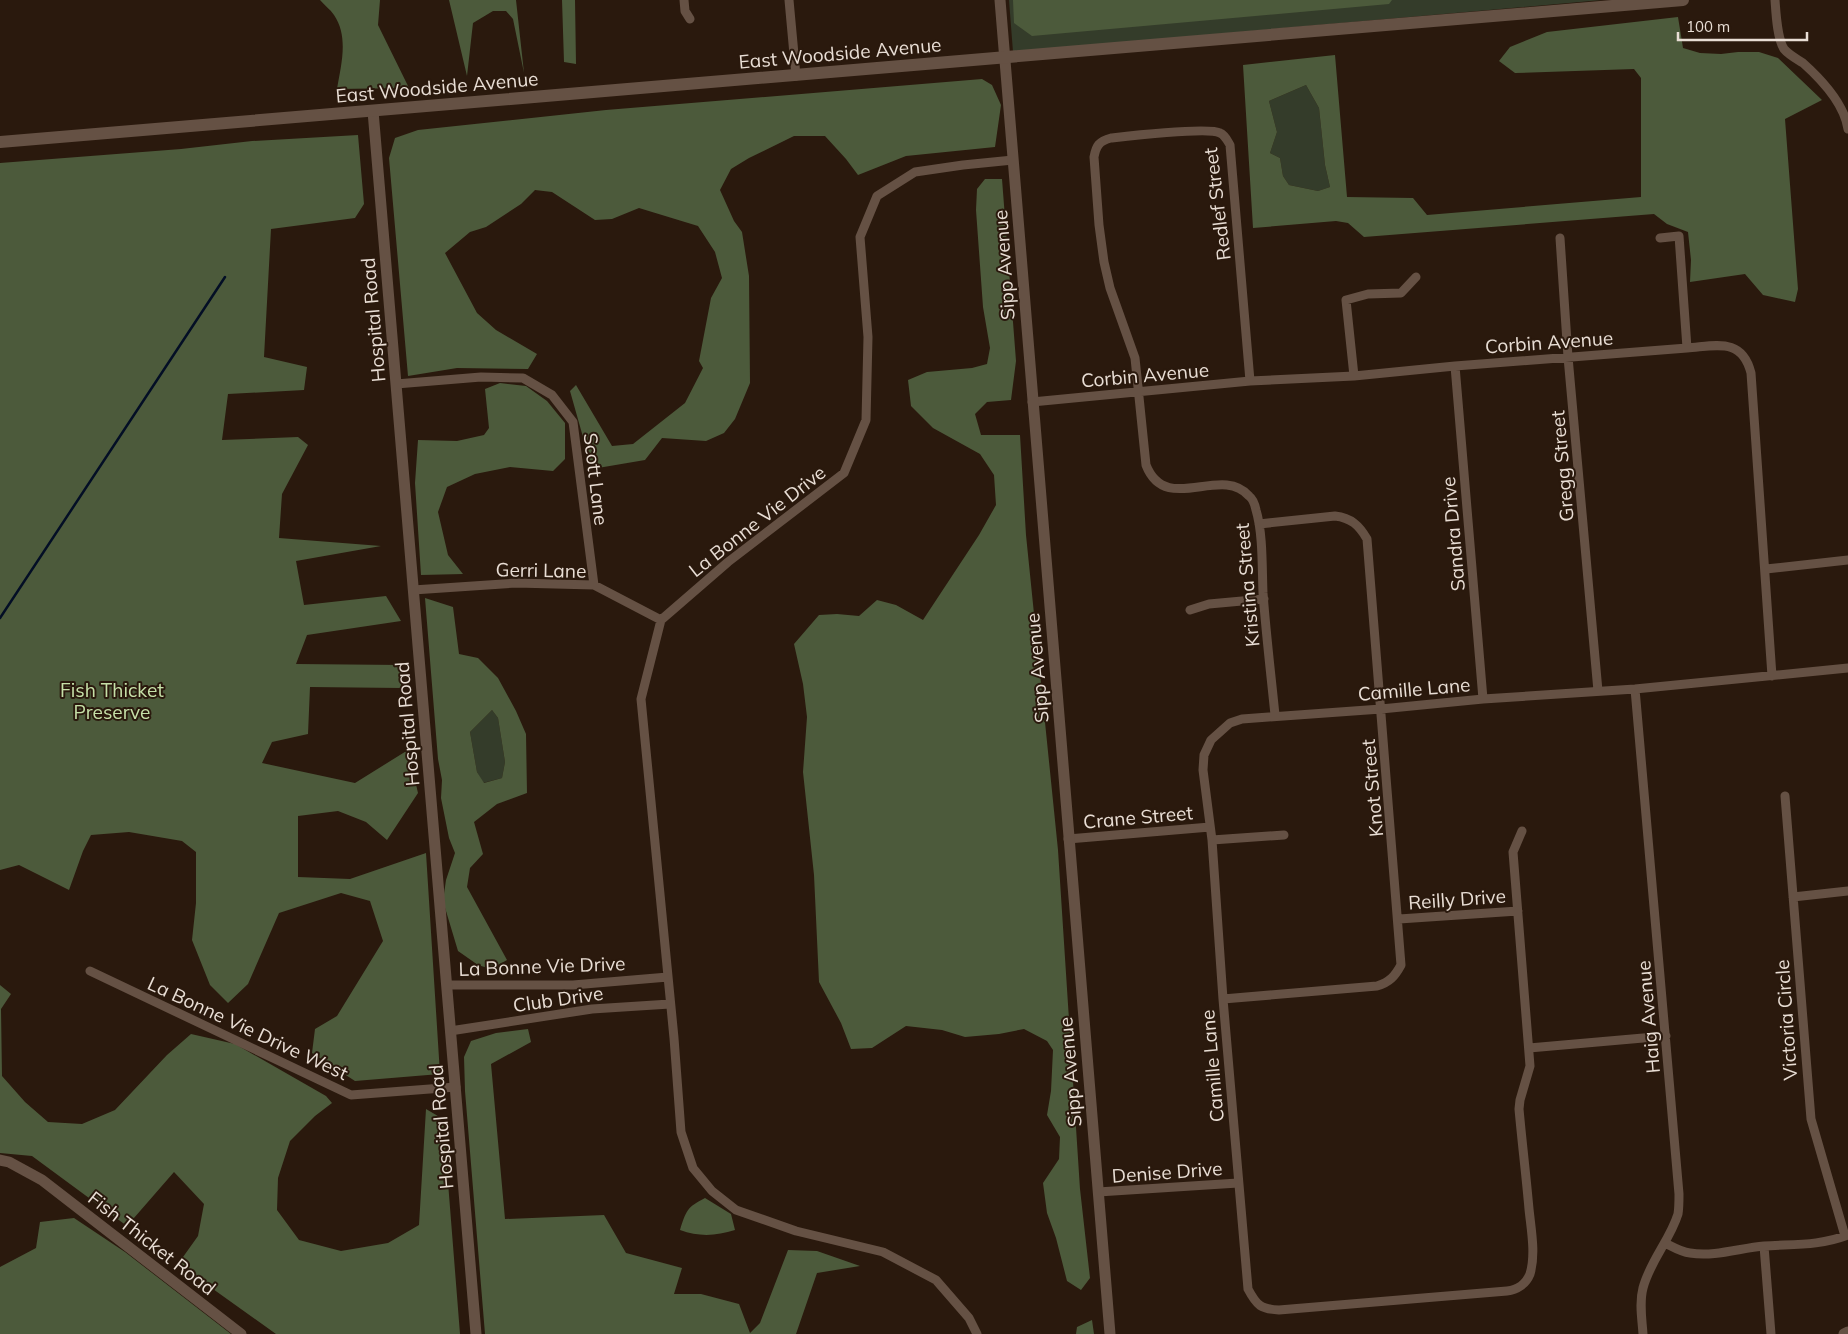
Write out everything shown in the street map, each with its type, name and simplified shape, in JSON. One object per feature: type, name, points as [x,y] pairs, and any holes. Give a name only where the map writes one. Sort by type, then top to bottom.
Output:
[{"type":"main road","name":"East Woodside Avenue","points":[[0,142],[1684,0]]},
{"type":"street","points":[[684,0],[685,12],[690,19]]},
{"type":"street","points":[[789,0],[796,76]]},
{"type":"street","name":"Sipp Avenue","points":[[1000,0],[1110,1334]]},
{"type":"street","points":[[1775,0],[1776,25],[1784,49],[1803,64],[1833,95],[1846,118],[1848,129]]},
{"type":"street","name":"Hospital Road","points":[[373,111],[476,1334]]},
{"type":"street","name":"Redlef Street","points":[[1139,392],[1135,358],[1110,288],[1098,225],[1094,158],[1099,143],[1111,138],[1212,131],[1220,133],[1226,138],[1230,145],[1250,381]]},
{"type":"street","name":"La Bonne Vie Drive","points":[[661,620],[728,562],[844,473],[866,420],[868,337],[860,238],[877,196],[915,172],[1013,160]]},
{"type":"street","points":[[1660,238],[1679,236],[1687,348]]},
{"type":"street","name":"Gregg Street","points":[[1560,238],[1568,357],[1598,691]]},
{"type":"street","points":[[1354,376],[1346,300],[1368,294],[1401,293],[1416,277]]},
{"type":"street","name":"Corbin Avenue","points":[[1032,402],[1250,381],[1354,376],[1568,357],[1723,345],[1732,346],[1748,360],[1751,373],[1772,676]]},
{"type":"street","name":"Sandra Drive","points":[[1455,366],[1483,699]]},
{"type":"street","name":"Scott Lane","points":[[396,384],[481,377],[523,378],[552,395],[573,422],[594,585]]},
{"type":"street","name":"Kristina Street","points":[[1139,392],[1146,465],[1150,475],[1159,485],[1171,488],[1234,486],[1243,490],[1251,498],[1256,509],[1259,524],[1275,715]]},
{"type":"street","name":"Knot Street","points":[[1223,999],[1377,986],[1387,983],[1396,976],[1401,965],[1399,919],[1367,539],[1362,529],[1353,521],[1344,517],[1335,516],[1259,524]]},
{"type":"street","points":[[1766,568],[1848,560]]},
{"type":"street","name":"Gerri Lane","points":[[413,590],[516,583],[594,585],[661,620]]},
{"type":"street","points":[[1190,610],[1209,604],[1264,599]]},
{"type":"street","points":[[661,620],[641,699],[681,1132],[693,1168],[712,1191],[736,1210],[796,1231],[883,1252],[936,1280],[969,1318],[977,1334]]},
{"type":"street","name":"Camille Lane","points":[[1522,831],[1512,852],[1530,1066],[1519,1109],[1532,1240],[1532,1264],[1529,1276],[1522,1286],[1515,1290],[1279,1310],[1264,1309],[1254,1302],[1248,1289],[1238,1183],[1212,840],[1203,770],[1204,755],[1211,740],[1230,723],[1242,718],[1636,689],[1848,668]]},
{"type":"street","name":"Haig Avenue","points":[[1636,689],[1679,1194],[1678,1213],[1665,1243],[1647,1274],[1642,1290],[1640,1307],[1643,1334]]},
{"type":"street","name":"Victoria Circle","points":[[1785,796],[1811,1119],[1847,1236]]},
{"type":"street","name":"Crane Street","points":[[1068,839],[1210,827]]},
{"type":"street","points":[[1212,840],[1284,836]]},
{"type":"street","points":[[1793,897],[1848,891]]},
{"type":"street","name":"Reilly Drive","points":[[1399,919],[1518,911]]},
{"type":"street","name":"La Bonne Vie Drive West","points":[[90,971],[351,1095],[456,1087]]},
{"type":"street","name":"La Bonne Vie Drive","points":[[446,985],[573,986],[668,977]]},
{"type":"street","name":"Club Drive","points":[[450,1031],[592,1009],[670,1004]]},
{"type":"street","points":[[1529,1048],[1666,1036]]},
{"type":"street","name":"Fish Thicket Road","points":[[0,1160],[9,1162],[42,1180],[241,1334]]},
{"type":"street","name":"Denise Drive","points":[[1098,1192],[1238,1183]]},
{"type":"street","points":[[1665,1243],[1682,1251],[1709,1254],[1764,1246],[1824,1243],[1847,1236]]},
{"type":"street","points":[[1764,1246],[1771,1334]]},
{"type":"street","points":[[1844,1334],[1848,1332]]},
{"type":"green space","points":[[320,0],[380,0],[378,25],[409,88],[337,89],[343,42],[339,24],[331,11]]},
{"type":"green space","points":[[449,0],[516,0],[524,73],[513,19],[506,11],[493,11],[473,23],[467,76]]},
{"type":"green space","points":[[562,0],[575,0],[576,64],[564,62]]},
{"type":"green space","points":[[1009,0],[1602,0],[1013,52]]},
{"type":"green space","points":[[1013,0],[1392,0],[1389,4],[1032,36],[1014,23]]},
{"type":"green space","points":[[1678,17],[1683,48],[1700,53],[1759,52],[1778,58],[1822,100],[1785,119],[1798,289],[1795,302],[1763,295],[1745,274],[1690,282],[1691,260],[1688,232],[1667,224],[1654,214],[1364,237],[1348,223],[1336,221],[1253,228],[1243,65],[1335,55],[1347,197],[1413,198],[1427,215],[1641,197],[1641,78],[1634,69],[1515,73],[1499,61],[1510,47],[1547,32]],"holes":[[[1306,85],[1319,108],[1325,165],[1330,187],[1318,191],[1289,185],[1283,176],[1280,158],[1270,153],[1277,132],[1269,101]]]},
{"type":"green space","points":[[982,79],[992,85],[1001,105],[995,147],[906,156],[858,175],[825,136],[794,136],[731,169],[720,190],[734,221],[742,232],[749,276],[750,383],[735,419],[724,433],[706,441],[662,438],[645,460],[592,469],[570,391],[576,385],[612,446],[633,444],[685,403],[703,368],[699,361],[711,298],[722,278],[715,252],[698,226],[639,208],[612,219],[595,220],[552,192],[535,190],[521,204],[486,227],[470,232],[445,253],[477,313],[496,330],[537,354],[528,369],[457,368],[408,376],[389,158],[395,138],[418,130],[606,110]]},
{"type":"green space","points":[[1306,85],[1319,108],[1325,165],[1330,187],[1318,191],[1289,185],[1283,176],[1280,158],[1270,153],[1277,132],[1269,101]]},
{"type":"green space","name":"Fish Thicket Preserve","points":[[358,135],[364,204],[355,218],[271,229],[264,357],[307,367],[304,390],[228,394],[222,440],[298,437],[308,445],[282,494],[279,538],[381,546],[296,561],[304,605],[386,596],[401,621],[307,635],[296,664],[402,665],[401,688],[310,687],[308,734],[272,742],[262,763],[355,783],[408,750],[418,793],[387,840],[366,822],[338,811],[298,816],[298,877],[350,879],[426,853],[440,1074],[355,1081],[312,1053],[315,1029],[337,1016],[383,941],[370,901],[341,893],[279,913],[248,984],[228,1003],[210,985],[192,940],[196,903],[196,852],[182,841],[129,832],[91,835],[69,890],[19,865],[0,870],[0,163],[181,149],[252,141]]},
{"type":"green space","points":[[985,179],[1002,179],[1016,361],[1011,400],[987,402],[975,414],[981,435],[1020,435],[1026,535],[1058,850],[1080,1189],[1090,1278],[1081,1290],[1067,1281],[1056,1238],[1047,1213],[1043,1183],[1059,1159],[1060,1137],[1047,1115],[1051,1091],[1053,1050],[1047,1041],[1024,1029],[999,1034],[965,1037],[942,1030],[906,1026],[872,1048],[851,1049],[841,1023],[819,982],[814,875],[803,772],[807,717],[803,684],[794,644],[819,615],[859,616],[877,600],[896,605],[923,620],[979,535],[996,505],[994,475],[980,454],[933,428],[911,406],[908,380],[927,372],[972,368],[987,364],[990,348],[983,307],[976,210],[977,189]]},
{"type":"green space","points":[[500,383],[526,386],[547,401],[565,423],[565,459],[553,471],[510,467],[475,474],[447,487],[438,512],[448,555],[463,574],[421,575],[415,483],[418,440],[457,441],[484,435],[489,428],[485,389]]},
{"type":"green space","points":[[425,598],[453,607],[459,654],[478,658],[498,678],[526,734],[527,793],[497,804],[474,822],[483,854],[470,868],[467,887],[507,960],[491,969],[478,965],[458,951],[443,901],[446,880],[455,853],[449,838],[441,798],[442,780],[438,759]],"holes":[[[492,710],[498,718],[505,762],[502,778],[484,783],[477,772],[470,732]]]},
{"type":"green space","points":[[492,710],[498,718],[505,762],[502,778],[483,783],[477,772],[470,732]]},
{"type":"green space","points":[[0,985],[11,994],[1,1009],[2,1076],[25,1102],[48,1122],[82,1124],[115,1110],[167,1055],[191,1034],[235,1044],[326,1096],[332,1103],[315,1116],[290,1141],[278,1178],[277,1210],[299,1240],[341,1251],[388,1243],[419,1225],[426,1109],[443,1119],[460,1334],[276,1334],[178,1264],[198,1236],[204,1204],[174,1172],[127,1226],[32,1156],[0,1153]]},
{"type":"green space","points":[[528,1029],[531,1042],[491,1064],[505,1219],[604,1215],[626,1253],[682,1268],[674,1294],[701,1294],[739,1304],[750,1333],[760,1323],[788,1250],[817,1251],[860,1266],[817,1273],[796,1334],[485,1334],[465,1091],[464,1057],[471,1041],[496,1033]]},
{"type":"green space","points":[[705,1198],[731,1214],[735,1230],[708,1235],[680,1230],[688,1210]]},
{"type":"green space","points":[[74,1218],[125,1252],[231,1334],[0,1334],[0,1267],[36,1248],[40,1222]]},
{"type":"green space","points":[[1092,1320],[1094,1334],[1076,1334],[1077,1327]]},
{"type":"waterway","points":[[0,618],[225,277]]}]
